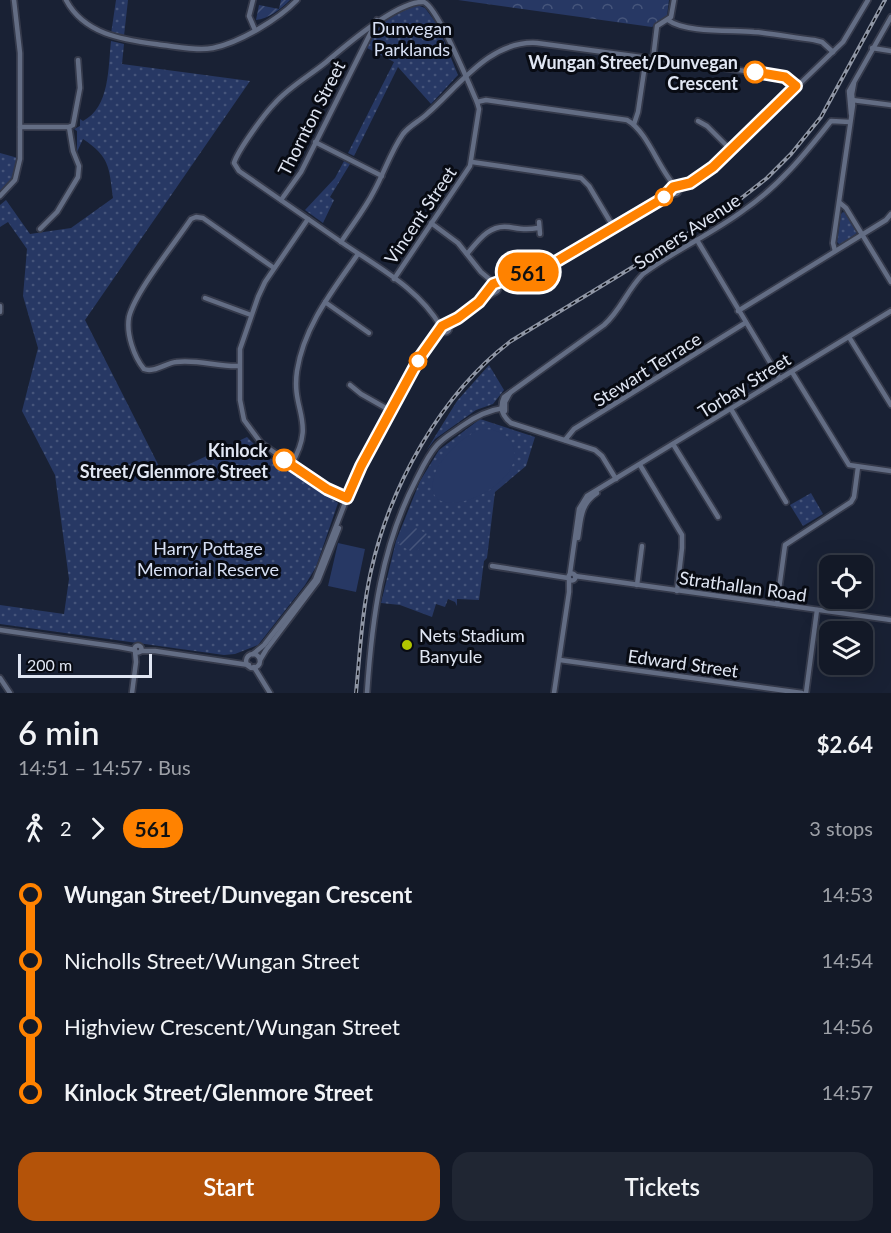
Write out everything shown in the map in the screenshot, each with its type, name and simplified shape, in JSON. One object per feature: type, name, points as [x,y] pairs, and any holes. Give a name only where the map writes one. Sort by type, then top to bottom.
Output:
[{"type":"street","points":[[0,196],[12,184],[19,170],[20,53],[14,0]]},
{"type":"street","points":[[66,0],[74,14],[82,21],[105,33],[125,39],[202,49],[226,44],[255,30],[283,13],[297,0]]},
{"type":"street","points":[[253,0],[249,16],[255,30]]},
{"type":"street","points":[[652,58],[657,26],[672,15],[674,0]]},
{"type":"street","points":[[228,661],[248,657],[264,645],[315,580],[356,475],[430,343],[444,327],[479,302],[494,287],[510,278],[557,261],[662,199],[674,189],[690,183],[713,167],[849,34],[868,0]]},
{"type":"street","name":"Vincent Street","points":[[377,19],[409,2],[425,3],[433,9],[441,22],[479,109],[472,162],[394,279]]},
{"type":"street","points":[[837,250],[835,237],[851,119],[849,91],[891,17]]},
{"type":"street","points":[[377,19],[275,102],[234,164],[237,170],[418,295],[444,327]]},
{"type":"street","name":"Thornton Street","points":[[281,200],[298,176],[377,19]]},
{"type":"street","points":[[668,20],[688,27],[758,32],[814,40],[822,42],[832,52]]},
{"type":"street","points":[[365,29],[371,34]]},
{"type":"street","name":"Thornton Street","points":[[360,33],[364,39],[363,48]]},
{"type":"street","points":[[341,242],[367,203],[406,130],[431,111],[465,76],[496,53],[528,43],[782,76],[796,86]]},
{"type":"street","points":[[872,48],[891,51]]},
{"type":"street","points":[[634,124],[638,116],[646,58]]},
{"type":"street","points":[[21,127],[69,127],[74,124],[79,93],[78,60]]},
{"type":"street","points":[[477,102],[486,100],[624,119],[634,124],[674,189]]},
{"type":"street","points":[[851,100],[891,105]]},
{"type":"street","name":"Somers Avenue","points":[[503,411],[506,399],[512,391],[616,314],[632,286],[643,274],[737,215],[769,191],[795,166],[831,122],[851,119]]},
{"type":"street","points":[[698,121],[707,126],[731,150]]},
{"type":"street","points":[[40,229],[54,216],[78,177],[79,166],[73,151],[69,127]]},
{"type":"street","points":[[315,142],[382,176]]},
{"type":"street","points":[[472,162],[578,177],[589,186],[614,228]]},
{"type":"street","points":[[227,165],[234,164]]},
{"type":"street","points":[[840,203],[891,282]]},
{"type":"street","points":[[195,209],[196,217]]},
{"type":"street","points":[[738,311],[886,220],[891,214]]},
{"type":"street","points":[[239,366],[218,366],[184,361],[150,371],[146,370],[141,367],[130,339],[128,323],[133,306],[191,219],[196,217],[203,218],[274,268]]},
{"type":"street","points":[[308,219],[261,288],[241,343],[240,400],[244,420],[261,443],[327,489],[347,498]]},
{"type":"street","points":[[467,254],[483,235],[493,228],[539,231],[539,222]]},
{"type":"street","points":[[431,223],[453,238],[494,287]]},
{"type":"street","points":[[697,240],[780,379]]},
{"type":"street","points":[[291,465],[299,451],[304,430],[297,388],[298,364],[314,319],[358,254]]},
{"type":"street","points":[[205,298],[251,315]]},
{"type":"street","points":[[325,302],[369,333]]},
{"type":"street","points":[[0,306],[0,312]]},
{"type":"street","name":"Torbay Street","points":[[572,577],[585,500],[891,311]]},
{"type":"street","points":[[120,322],[128,323]]},
{"type":"street","name":"Stewart Terrace","points":[[565,440],[574,429],[745,323]]},
{"type":"street","points":[[849,336],[891,405]]},
{"type":"street","points":[[792,372],[846,461],[851,466],[891,471]]},
{"type":"street","points":[[350,385],[391,411]]},
{"type":"street","points":[[732,409],[786,502]]},
{"type":"street","points":[[367,693],[379,587],[387,553],[402,509],[424,465],[437,445],[474,417],[484,413],[503,411],[510,422],[598,452],[614,481]]},
{"type":"street","points":[[673,444],[718,517]]},
{"type":"street","points":[[640,465],[681,532],[682,548],[677,591]]},
{"type":"street","points":[[777,604],[786,545],[851,502],[854,497],[858,467]]},
{"type":"street","points":[[0,630],[251,666],[260,662],[266,650],[318,581],[334,541],[340,516]]},
{"type":"street","points":[[637,585],[642,546]]},
{"type":"street","name":"Strathallan Road","points":[[492,566],[891,620]]},
{"type":"street","points":[[554,693],[572,577]]},
{"type":"street","points":[[804,693],[817,610]]},
{"type":"street","points":[[132,693],[138,649]]},
{"type":"street","points":[[253,654],[257,655],[260,662],[269,692]]},
{"type":"street","points":[[248,657],[251,666],[269,692]]},
{"type":"street","name":"Edward Street","points":[[560,660],[804,693]]},
{"type":"street","points":[[0,678],[10,693]]},
{"type":"green space","points":[[116,0],[128,0],[124,36],[111,34]]},
{"type":"green space","points":[[281,0],[290,0],[283,7],[274,13],[256,20],[259,5],[279,9]]},
{"type":"green space","points":[[458,0],[669,0],[667,16],[652,27]]},
{"type":"green space","name":"Dunvegan Parklands","points":[[417,5],[425,8],[437,24],[458,75],[431,104],[398,67],[354,156],[348,153],[394,62],[367,48],[380,25],[399,11]]},
{"type":"green space","name":"Harry Pottage Memorial Reserve","points":[[111,41],[124,44],[122,64],[250,81],[85,320],[164,476],[247,437],[264,454],[338,503],[316,567],[305,585],[258,645],[235,654],[224,655],[0,624],[0,605],[64,614],[69,579],[55,475],[22,411],[38,348],[23,296],[27,249],[8,222],[0,227],[0,205],[6,200],[30,234],[71,228],[113,198],[107,164],[99,151],[83,139],[77,152],[77,131],[74,129],[80,126],[80,119],[83,121],[92,115],[103,97]]},
{"type":"green space","points":[[0,153],[18,158],[12,180],[0,193]]},
{"type":"green space","points":[[344,161],[350,164],[330,197],[334,200],[323,223],[305,210],[335,178]]},
{"type":"green space","points":[[843,212],[846,213],[857,233],[840,245],[837,242]]},
{"type":"green space","points":[[489,365],[504,390],[493,404],[476,410],[435,439],[426,451],[457,401]]},
{"type":"green space","points":[[480,419],[535,437],[526,466],[495,492],[479,600],[457,599],[457,606],[455,602],[448,599],[445,607],[436,604],[432,617],[400,605],[381,603],[396,541],[420,481],[439,450]]},
{"type":"green space","points":[[483,429],[498,432],[511,442],[514,459],[507,475],[492,488],[474,498],[455,503],[440,501],[433,491],[439,465],[462,440]]},
{"type":"green space","points":[[811,493],[823,514],[803,526],[790,505]]},
{"type":"green space","points":[[408,524],[427,534],[416,554],[398,544]]},
{"type":"green space","points":[[338,543],[365,549],[356,592],[328,586]]},
{"type":"railway","points":[[356,693],[365,601],[371,571],[391,507],[422,444],[462,387],[511,341],[725,211],[767,178],[791,154],[821,117],[885,0]]},
{"type":"bus line","name":"561","points":[[284,460],[334,494],[347,498],[356,475],[420,357],[442,326],[458,318],[479,302],[491,285],[547,266],[567,256],[662,199],[673,187],[690,183],[713,167],[796,86],[785,77],[755,72]]},
{"type":"place","name":"Wungan Street/Dunvegan Crescent","points":[[755,72]]},
{"type":"place","name":"Kinlock Street/Glenmore Street","points":[[284,460]]},
{"type":"place","name":"Nets Stadium Banyule","points":[[407,645]]}]
